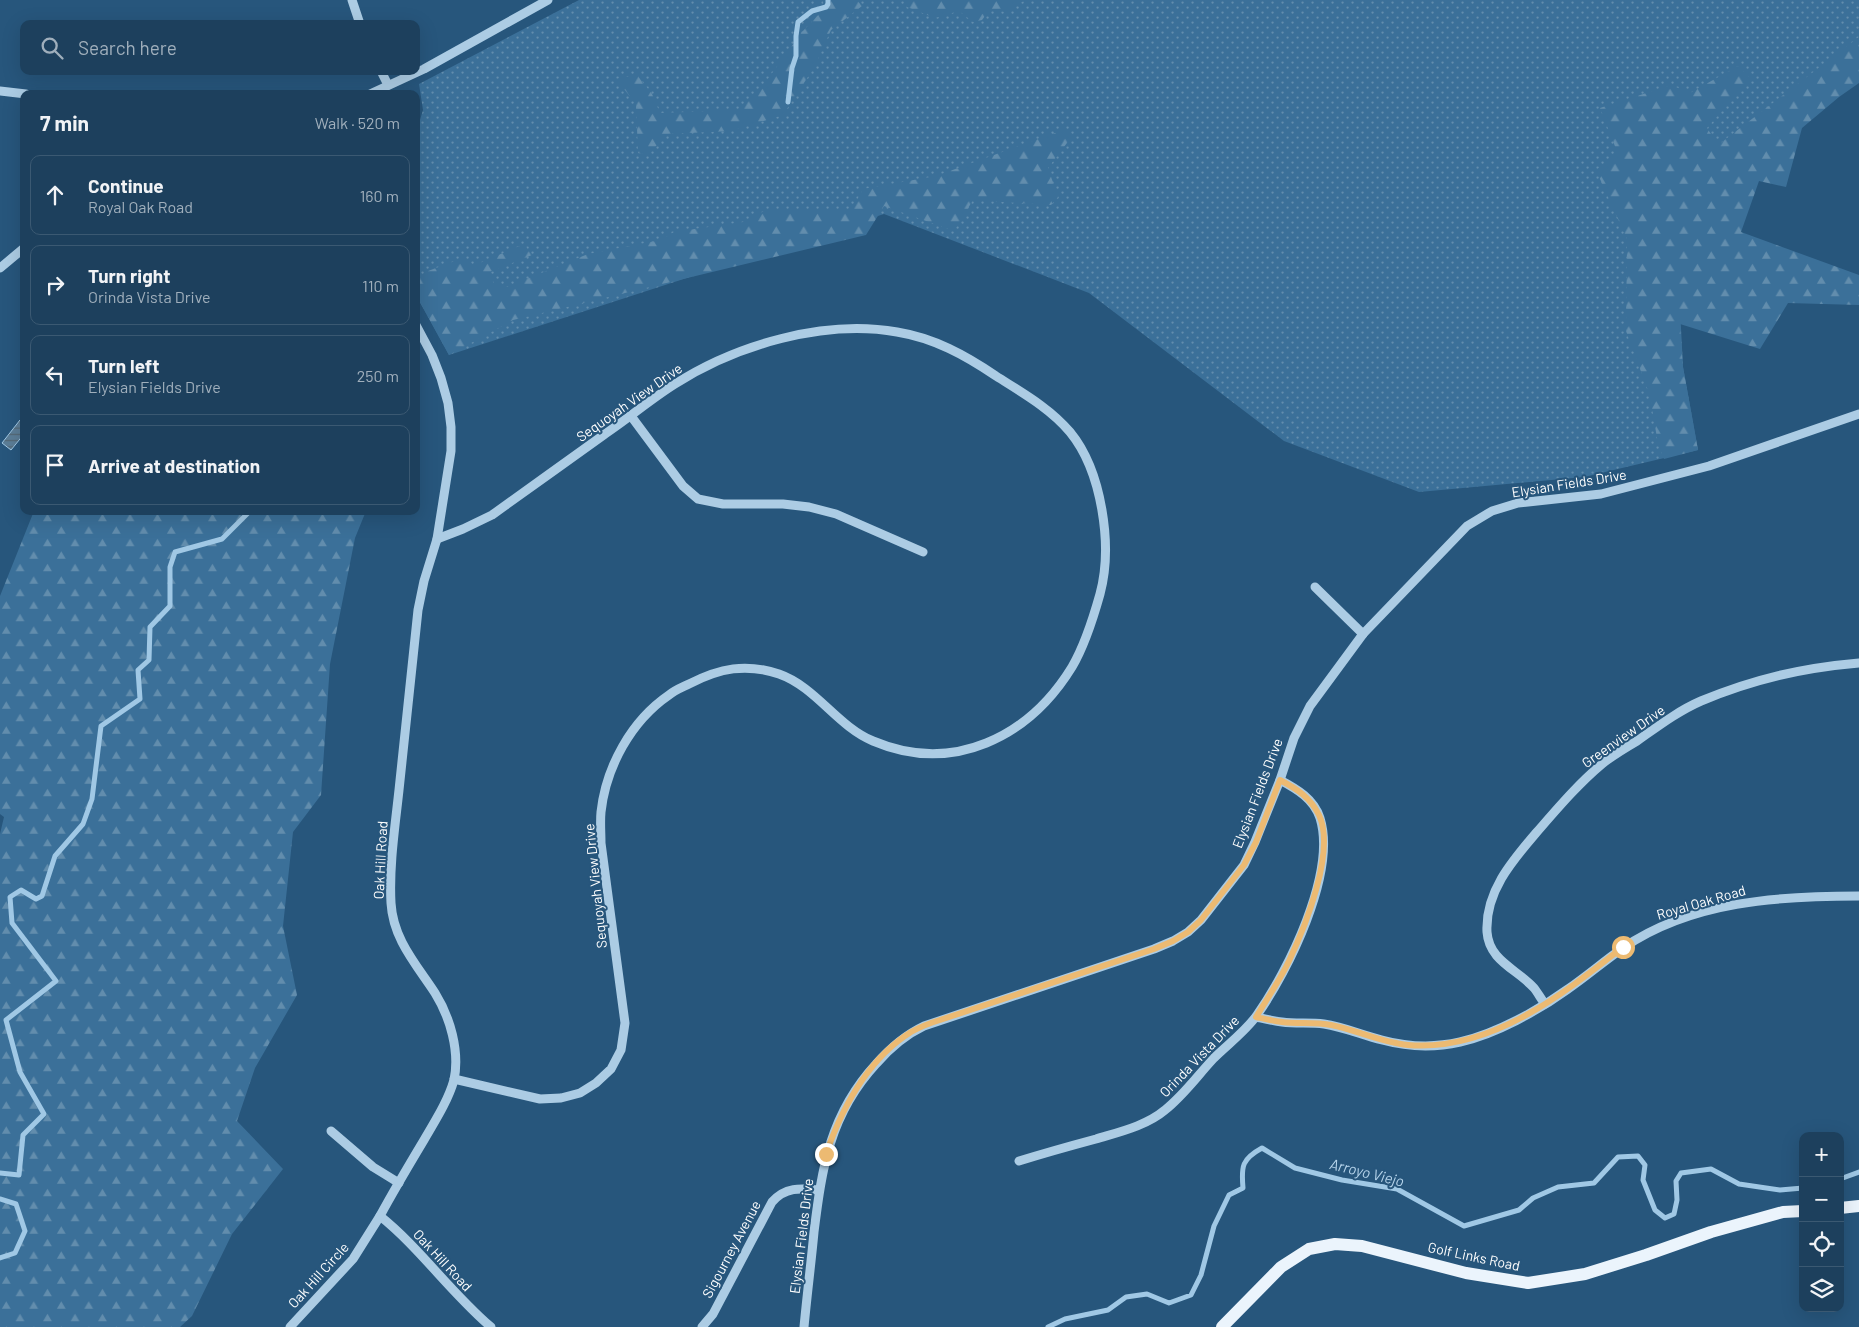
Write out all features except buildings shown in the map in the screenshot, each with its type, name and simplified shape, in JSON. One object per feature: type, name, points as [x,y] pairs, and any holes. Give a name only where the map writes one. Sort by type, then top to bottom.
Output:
[{"type":"main road","points":[[1844,1208],[1859,1206]]},
{"type":"main road","name":"Golf Links Road","points":[[1222,1327],[1281,1267],[1309,1249],[1335,1244],[1362,1246],[1466,1273],[1528,1283],[1585,1274],[1711,1232],[1782,1212],[1799,1211]]},
{"type":"street","points":[[352,0],[359,20]]},
{"type":"street","points":[[420,71],[548,0]]},
{"type":"street","points":[[383,75],[388,85]]},
{"type":"street","points":[[378,90],[410,75]]},
{"type":"street","points":[[0,91],[20,93]]},
{"type":"street","points":[[0,268],[20,251]]},
{"type":"street","name":"Sequoyah View Drive","points":[[437,539],[492,515],[675,384],[722,359],[765,343],[816,332],[859,328],[898,332],[933,341],[968,357],[1043,407],[1069,430],[1087,456],[1100,495],[1105,538],[1102,585],[1087,634],[1073,664],[1053,693],[1032,716],[1006,735],[975,748],[942,754],[910,751],[873,741],[846,725],[809,692],[786,677],[759,668],[734,668],[704,676],[669,694],[643,717],[621,748],[608,780],[601,814],[601,843],[625,1023],[621,1050],[611,1069],[596,1083],[580,1093],[561,1098],[540,1099],[454,1079]]},
{"type":"street","name":"Oak Hill Road","points":[[420,332],[432,355],[448,403],[451,451],[437,539],[424,581],[418,610],[396,813],[390,883],[391,905],[395,926],[404,948],[435,993],[444,1011],[452,1034],[455,1057],[454,1079],[442,1108],[380,1216],[392,1225],[452,1290],[491,1327]]},
{"type":"street","name":"Elysian Fields Drive","points":[[804,1327],[819,1190],[826,1154],[845,1108],[858,1086],[890,1049],[911,1032],[932,1023],[1154,949],[1188,932],[1201,920],[1244,865],[1256,842],[1294,738],[1310,706],[1363,634],[1467,526],[1492,511],[1518,503],[1601,494],[1708,466],[1859,414]]},
{"type":"street","points":[[631,416],[683,486],[698,499],[722,504],[783,504],[809,507],[836,514],[923,552]]},
{"type":"street","points":[[1315,587],[1363,634]]},
{"type":"street","name":"Greenview Drive","points":[[1545,1004],[1534,988],[1498,959],[1490,947],[1487,933],[1488,913],[1495,890],[1509,865],[1578,787],[1603,764],[1663,723],[1700,702],[1769,676],[1819,666],[1859,663]]},
{"type":"street","name":"Orinda Vista Drive","points":[[1019,1161],[1142,1124],[1164,1111],[1256,1017],[1288,963],[1303,930],[1318,883],[1323,853],[1323,833],[1320,817],[1310,801],[1298,790],[1280,780]]},
{"type":"street","name":"Royal Oak Road","points":[[1256,1017],[1281,1022],[1322,1024],[1347,1028],[1381,1040],[1406,1045],[1431,1046],[1461,1042],[1502,1028],[1545,1004],[1623,947],[1653,930],[1730,905],[1808,896],[1859,896]]},
{"type":"street","points":[[331,1131],[373,1167],[399,1183]]},
{"type":"street","name":"Sigourney Avenue","points":[[702,1327],[713,1314],[772,1202],[778,1195],[786,1191],[798,1188],[819,1190]]},
{"type":"street","name":"Oak Hill Circle","points":[[290,1327],[353,1259],[380,1216]]},
{"type":"green space","points":[[579,0],[1859,0],[1859,41],[1679,289],[1683,367],[1698,450],[1584,477],[1419,492],[1284,441],[1089,293],[884,214],[449,355],[420,302],[420,120],[423,110],[419,84]]},
{"type":"green space","points":[[823,0],[857,0],[862,6],[831,30],[815,66],[783,115],[731,131],[667,134],[648,155],[638,153],[636,104],[616,79],[637,75],[652,94],[660,113],[739,110],[762,87],[802,32],[824,9]]},
{"type":"green space","points":[[908,0],[1025,0],[1006,12],[990,9],[982,20],[973,22],[959,11],[935,18],[907,7]]},
{"type":"green space","points":[[1859,37],[1859,83],[1802,128],[1786,187],[1759,181],[1741,232],[1859,275],[1859,305],[1788,303],[1760,349],[1680,324],[1683,367],[1698,450],[1664,459],[1658,444],[1650,396],[1626,331],[1627,239],[1596,170],[1618,154],[1600,108],[1671,85],[1690,93],[1738,66],[1750,78],[1707,128],[1718,145]]},
{"type":"green space","points":[[1066,129],[1073,135],[1048,168],[1058,197],[1051,205],[973,200],[954,231],[884,206],[866,235],[513,320],[449,355],[420,302],[420,278],[428,271],[460,259],[475,265],[524,244],[532,255],[488,273],[495,285],[507,287],[588,254],[661,240],[674,232],[743,222],[768,209],[852,209],[863,189],[936,176]]},
{"type":"green space","points":[[32,515],[364,515],[355,538],[330,664],[321,795],[293,832],[283,926],[297,995],[255,1068],[237,1121],[283,1169],[232,1234],[192,1316],[180,1327],[0,1327],[0,834],[4,817],[0,814],[0,596]]},
{"type":"shaded area","points":[[20,420],[20,439],[11,450],[2,443]]},
{"type":"waterway","points":[[788,102],[792,68],[796,56],[798,22],[812,11],[826,7],[828,0]]},
{"type":"waterway","points":[[0,1173],[19,1175],[23,1135],[44,1114],[20,1072],[6,1020],[56,981],[12,923],[10,897],[21,890],[36,899],[42,896],[55,856],[83,824],[92,799],[101,726],[140,699],[138,670],[149,660],[150,627],[170,606],[170,567],[175,552],[222,539],[246,515]]},
{"type":"waterway","name":"Arroyo Viejo","points":[[1048,1327],[1065,1319],[1108,1310],[1126,1297],[1147,1294],[1169,1303],[1191,1295],[1201,1275],[1214,1226],[1229,1195],[1243,1188],[1242,1174],[1244,1164],[1250,1156],[1262,1148],[1295,1168],[1342,1180],[1397,1189],[1464,1226],[1519,1210],[1533,1198],[1558,1187],[1594,1183],[1618,1157],[1638,1156],[1645,1165],[1643,1180],[1655,1210],[1665,1218],[1674,1214],[1677,1200],[1676,1181],[1681,1173],[1711,1169],[1739,1184],[1780,1190],[1799,1188]]},
{"type":"waterway","name":"Arroyo Viejo","points":[[1844,1178],[1859,1172]]},
{"type":"waterway","points":[[0,1199],[16,1204],[25,1231],[15,1253],[0,1258]]},
{"type":"route","points":[[826,1154],[835,1128],[858,1086],[890,1049],[911,1032],[940,1020],[1154,949],[1188,932],[1201,920],[1244,865],[1256,842],[1280,780],[1298,790],[1310,801],[1320,817],[1323,833],[1323,853],[1318,883],[1303,930],[1288,963],[1256,1017],[1281,1022],[1322,1024],[1347,1028],[1381,1040],[1406,1045],[1431,1046],[1461,1042],[1502,1028],[1545,1004],[1623,947]]}]
